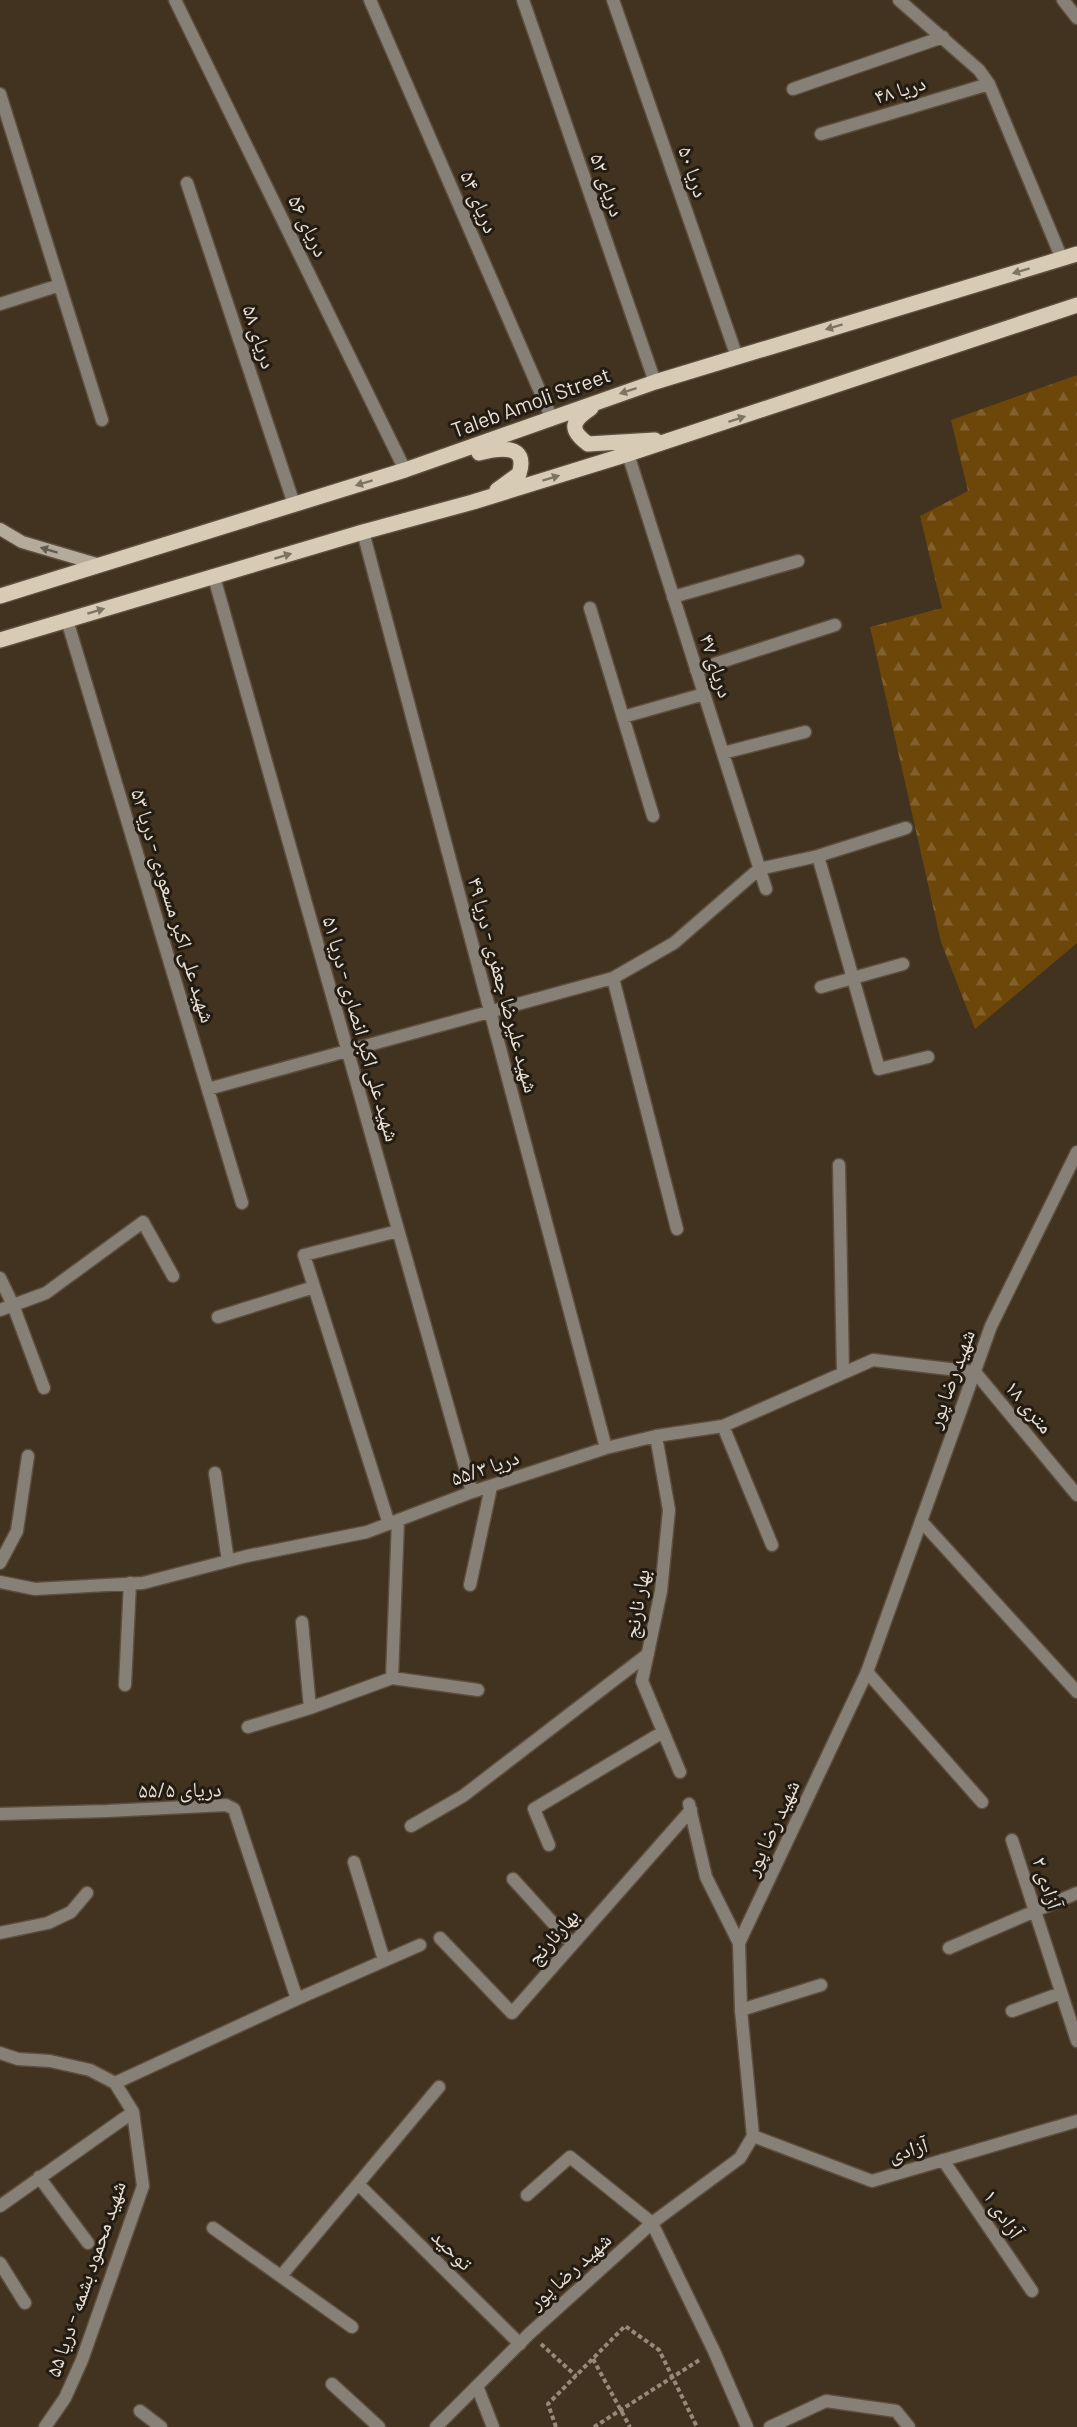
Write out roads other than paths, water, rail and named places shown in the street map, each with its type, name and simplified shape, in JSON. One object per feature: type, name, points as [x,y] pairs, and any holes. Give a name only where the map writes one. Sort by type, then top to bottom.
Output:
[{"type":"main road","name":"Taleb Amoli Street","points":[[0,596],[405,470],[655,382],[1077,254]]},
{"type":"main road","points":[[0,640],[363,532],[473,502],[628,454],[1077,305]]},
{"type":"main road","points":[[603,399],[577,418],[575,424],[574,429],[579,438],[588,444],[677,438]]},
{"type":"main road","points":[[405,470],[495,449],[512,450],[519,454],[522,460],[519,474],[509,483],[473,502]]},
{"type":"main road","points":[[0,530],[22,542],[100,565]]},
{"type":"street","name":"دریای ۵۶","points":[[175,0],[405,470]]},
{"type":"street","name":"دریای ۵۴","points":[[370,0],[552,418]]},
{"type":"street","name":"دریای ۵۲","points":[[523,0],[655,382]]},
{"type":"street","name":"دریا ۵۰","points":[[613,0],[737,357]]},
{"type":"street","points":[[899,0],[979,70],[989,84],[1062,259]]},
{"type":"street","points":[[1063,0],[1077,18]]},
{"type":"street","points":[[793,89],[943,37]]},
{"type":"street","name":"دریا ۴۸","points":[[821,134],[989,84]]},
{"type":"street","points":[[0,94],[102,420]]},
{"type":"street","name":"دریای ۵۸","points":[[187,183],[294,504]]},
{"type":"street","points":[[0,304],[60,285]]},
{"type":"street","name":"دریای ۴۷","points":[[628,454],[766,890]]},
{"type":"street","name":"شهید علیرضا جعفری - دریا ۴۹","points":[[363,532],[606,1448]]},
{"type":"street","points":[[673,597],[798,561]]},
{"type":"street","name":"شهید علی اکبر انصاری - دریا ۵۱","points":[[214,577],[472,1492]]},
{"type":"street","points":[[590,608],[653,816]]},
{"type":"street","name":"شهید علی اکبر مسعودی - دریا ۵۳","points":[[67,620],[242,1203]]},
{"type":"street","points":[[696,670],[835,625]]},
{"type":"street","points":[[623,717],[704,694]]},
{"type":"street","points":[[723,753],[805,732]]},
{"type":"street","points":[[208,1089],[613,978],[675,943],[759,869],[818,856],[906,828]]},
{"type":"street","points":[[818,856],[879,1069],[928,1057]]},
{"type":"street","points":[[821,987],[903,964]]},
{"type":"street","points":[[613,978],[677,1229]]},
{"type":"street","name":"شهید رضا پور","points":[[436,2427],[529,2334],[652,2223],[740,2158],[753,2136],[741,2010],[739,1943],[867,1672],[991,1326],[1076,1158]]},
{"type":"street","points":[[839,1165],[843,1373]]},
{"type":"street","points":[[0,1310],[46,1293],[143,1222],[173,1276]]},
{"type":"street","points":[[392,1678],[393,1522],[304,1255],[398,1231]]},
{"type":"street","points":[[0,1278],[13,1305],[44,1388]]},
{"type":"street","points":[[218,1317],[315,1287]]},
{"type":"street","name":"دریا ۵۵/۳","points":[[0,1582],[35,1589],[142,1583],[228,1561],[367,1532],[472,1492],[606,1448],[656,1436],[723,1426],[873,1360],[975,1372]]},
{"type":"street","name":"۱۸ متری","points":[[975,1372],[1077,1494]]},
{"type":"street","points":[[723,1426],[772,1545]]},
{"type":"street","name":"بهار نارنج","points":[[656,1436],[669,1510],[661,1591],[642,1681],[680,1772]]},
{"type":"street","points":[[0,1563],[17,1530],[28,1456]]},
{"type":"street","points":[[215,1473],[228,1561]]},
{"type":"street","points":[[470,1585],[491,1487]]},
{"type":"street","points":[[921,1521],[1077,1692]]},
{"type":"street","points":[[125,1685],[130,1583]]},
{"type":"street","points":[[303,1622],[310,1708]]},
{"type":"street","points":[[411,1826],[463,1796],[648,1654]]},
{"type":"street","points":[[867,1672],[982,1802]]},
{"type":"street","points":[[248,1727],[310,1708],[392,1678],[478,1690]]},
{"type":"street","points":[[549,1845],[534,1809],[663,1732]]},
{"type":"street","name":"دریای ۵۵/۵","points":[[0,1814],[226,1805],[234,1809],[297,1999]]},
{"type":"street","name":"بهارنارنج","points":[[440,1938],[512,2013],[690,1806],[706,1877],[739,1943]]},
{"type":"street","name":"آزادی ۲","points":[[1012,1840],[1077,2041]]},
{"type":"street","points":[[354,1862],[384,1960]]},
{"type":"street","points":[[513,1879],[572,1944]]},
{"type":"street","points":[[0,1933],[48,1923],[71,1912],[87,1893]]},
{"type":"street","points":[[949,1948],[1077,1893]]},
{"type":"street","points":[[0,2053],[18,2059],[51,2061],[90,2070],[115,2083],[420,1945]]},
{"type":"street","points":[[741,2010],[820,1985]]},
{"type":"street","points":[[1012,2011],[1061,1993]]},
{"type":"street","name":"شهید محمود بشمه - دریا ۵۵","points":[[45,2427],[65,2398],[82,2360],[143,2186],[133,2112],[115,2083]]},
{"type":"street","points":[[281,2276],[439,2087]]},
{"type":"street","points":[[0,2206],[39,2176],[133,2112]]},
{"type":"street","name":"آزادی","points":[[753,2136],[872,2181],[1077,2121]]},
{"type":"street","points":[[527,2195],[570,2157],[652,2223],[714,2351],[747,2427]]},
{"type":"street","name":"آزادی ۱","points":[[943,2160],[1032,2291]]},
{"type":"street","points":[[39,2176],[88,2243]]},
{"type":"street","name":"توحید","points":[[358,2184],[520,2344]]},
{"type":"street","points":[[213,2228],[352,2327]]},
{"type":"street","points":[[0,2263],[25,2303]]},
{"type":"street","points":[[332,2385],[380,2427]]},
{"type":"street","points":[[477,2386],[493,2427]]},
{"type":"street","points":[[770,2427],[826,2400],[896,2411],[909,2427]]},
{"type":"street","points":[[140,2411],[161,2427]]}]
